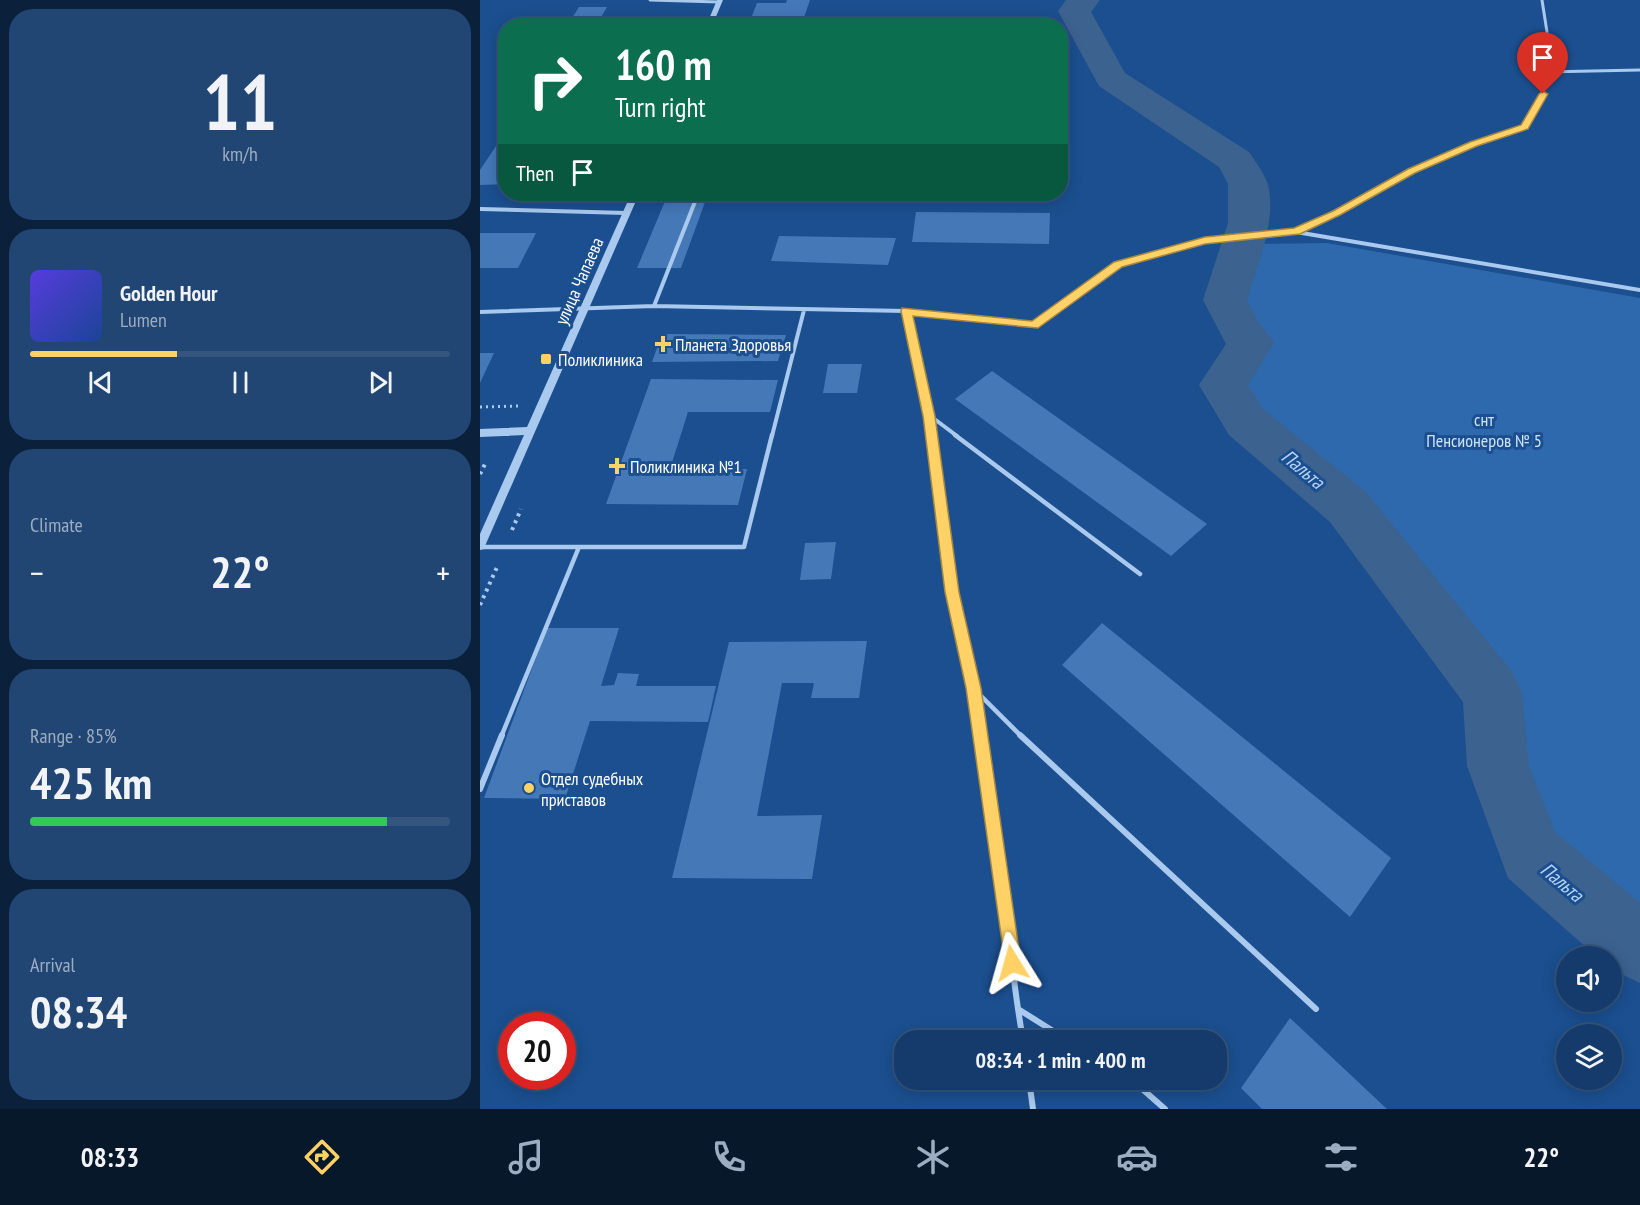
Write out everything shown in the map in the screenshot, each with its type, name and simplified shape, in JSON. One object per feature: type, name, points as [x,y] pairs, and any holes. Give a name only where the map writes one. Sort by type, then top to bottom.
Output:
[{"type":"street","points":[[713,18],[720,1]]},
{"type":"street","name":"улица Чапаева","points":[[480,547],[632,201]]},
{"type":"street","points":[[480,433],[531,431]]},
{"type":"lane","points":[[650,0],[720,1]]},
{"type":"lane","points":[[1296,232],[1337,213],[1411,171],[1473,144],[1524,127],[1543,94],[1547,32],[1542,0]]},
{"type":"lane","points":[[1544,72],[1640,70]]},
{"type":"lane","points":[[654,306],[695,201]]},
{"type":"lane","points":[[480,209],[626,213]]},
{"type":"lane","points":[[480,312],[654,306],[906,311],[1034,325],[1118,265],[1205,240],[1296,232],[1640,290]]},
{"type":"lane","points":[[480,547],[744,547],[804,310]]},
{"type":"lane","points":[[906,311],[929,416],[952,592],[974,688],[1021,1030]]},
{"type":"lane","points":[[929,416],[1140,574]]},
{"type":"lane","points":[[480,789],[579,547]]},
{"type":"lane","points":[[974,688],[1030,745],[1316,1009]]},
{"type":"lane","points":[[1018,1009],[1052,1030]]},
{"type":"lane","points":[[1030,1090],[1033,1109]]},
{"type":"lane","points":[[1146,1090],[1165,1109]]},
{"type":"path","points":[[480,474],[486,462]]},
{"type":"green space","name":"снт Пенсионеров № 5","points":[[1327,243],[1640,298],[1640,948],[1531,855],[1498,766],[1492,693],[1348,507],[1246,422],[1223,385],[1251,342],[1239,329],[1225,300],[1242,244]]},
{"type":"building","points":[[787,0],[810,0],[804,18],[751,18],[757,3],[786,3]]},
{"type":"building","points":[[579,7],[607,7],[601,18],[572,18]]},
{"type":"building","points":[[498,143],[498,184],[480,185],[480,170]]},
{"type":"building","points":[[665,201],[705,201],[681,268],[637,268]]},
{"type":"building","points":[[916,212],[1050,213],[1049,244],[912,242]]},
{"type":"building","points":[[480,233],[536,233],[518,268],[480,268]]},
{"type":"building","points":[[779,236],[896,238],[888,265],[771,261]]},
{"type":"building","points":[[662,334],[786,335],[778,361],[652,362]]},
{"type":"building","points":[[480,353],[494,353],[480,383]]},
{"type":"building","points":[[828,364],[862,364],[857,393],[823,393]]},
{"type":"building","points":[[992,371],[1207,524],[1171,556],[955,399]]},
{"type":"building","points":[[651,379],[778,380],[770,412],[688,412],[670,469],[747,469],[738,505],[606,504]]},
{"type":"building","points":[[836,542],[831,579],[800,580],[805,543]]},
{"type":"building","points":[[1102,623],[1391,858],[1350,917],[1062,665]]},
{"type":"building","points":[[547,628],[619,628],[601,686],[614,685],[618,673],[639,674],[636,686],[716,686],[708,722],[590,721],[565,799],[484,798]]},
{"type":"building","points":[[867,641],[859,698],[811,698],[814,683],[782,683],[757,816],[822,815],[812,879],[672,878],[729,642]]},
{"type":"building","points":[[1290,1018],[1387,1109],[1262,1109],[1241,1088]]},
{"type":"waterway","name":"Пальта","points":[[1084,0],[1074,11],[1111,79],[1235,160],[1248,184],[1248,223],[1225,300],[1239,329],[1251,342],[1223,385],[1246,422],[1348,507],[1492,693],[1498,766],[1531,855],[1640,948]]},
{"type":"place","name":"Планета Здоровья","points":[[663,344]]},
{"type":"place","name":"Поликлиника","points":[[546,359]]},
{"type":"place","name":"Поликлиника №1","points":[[617,466]]},
{"type":"place","name":"Отдел судебных приставов","points":[[529,788]]},
{"type":"route","points":[[1012,963],[974,688],[952,592],[929,416],[906,311],[1034,325],[1118,265],[1205,240],[1296,232],[1337,213],[1411,171],[1473,144],[1524,127],[1543,94]]}]
